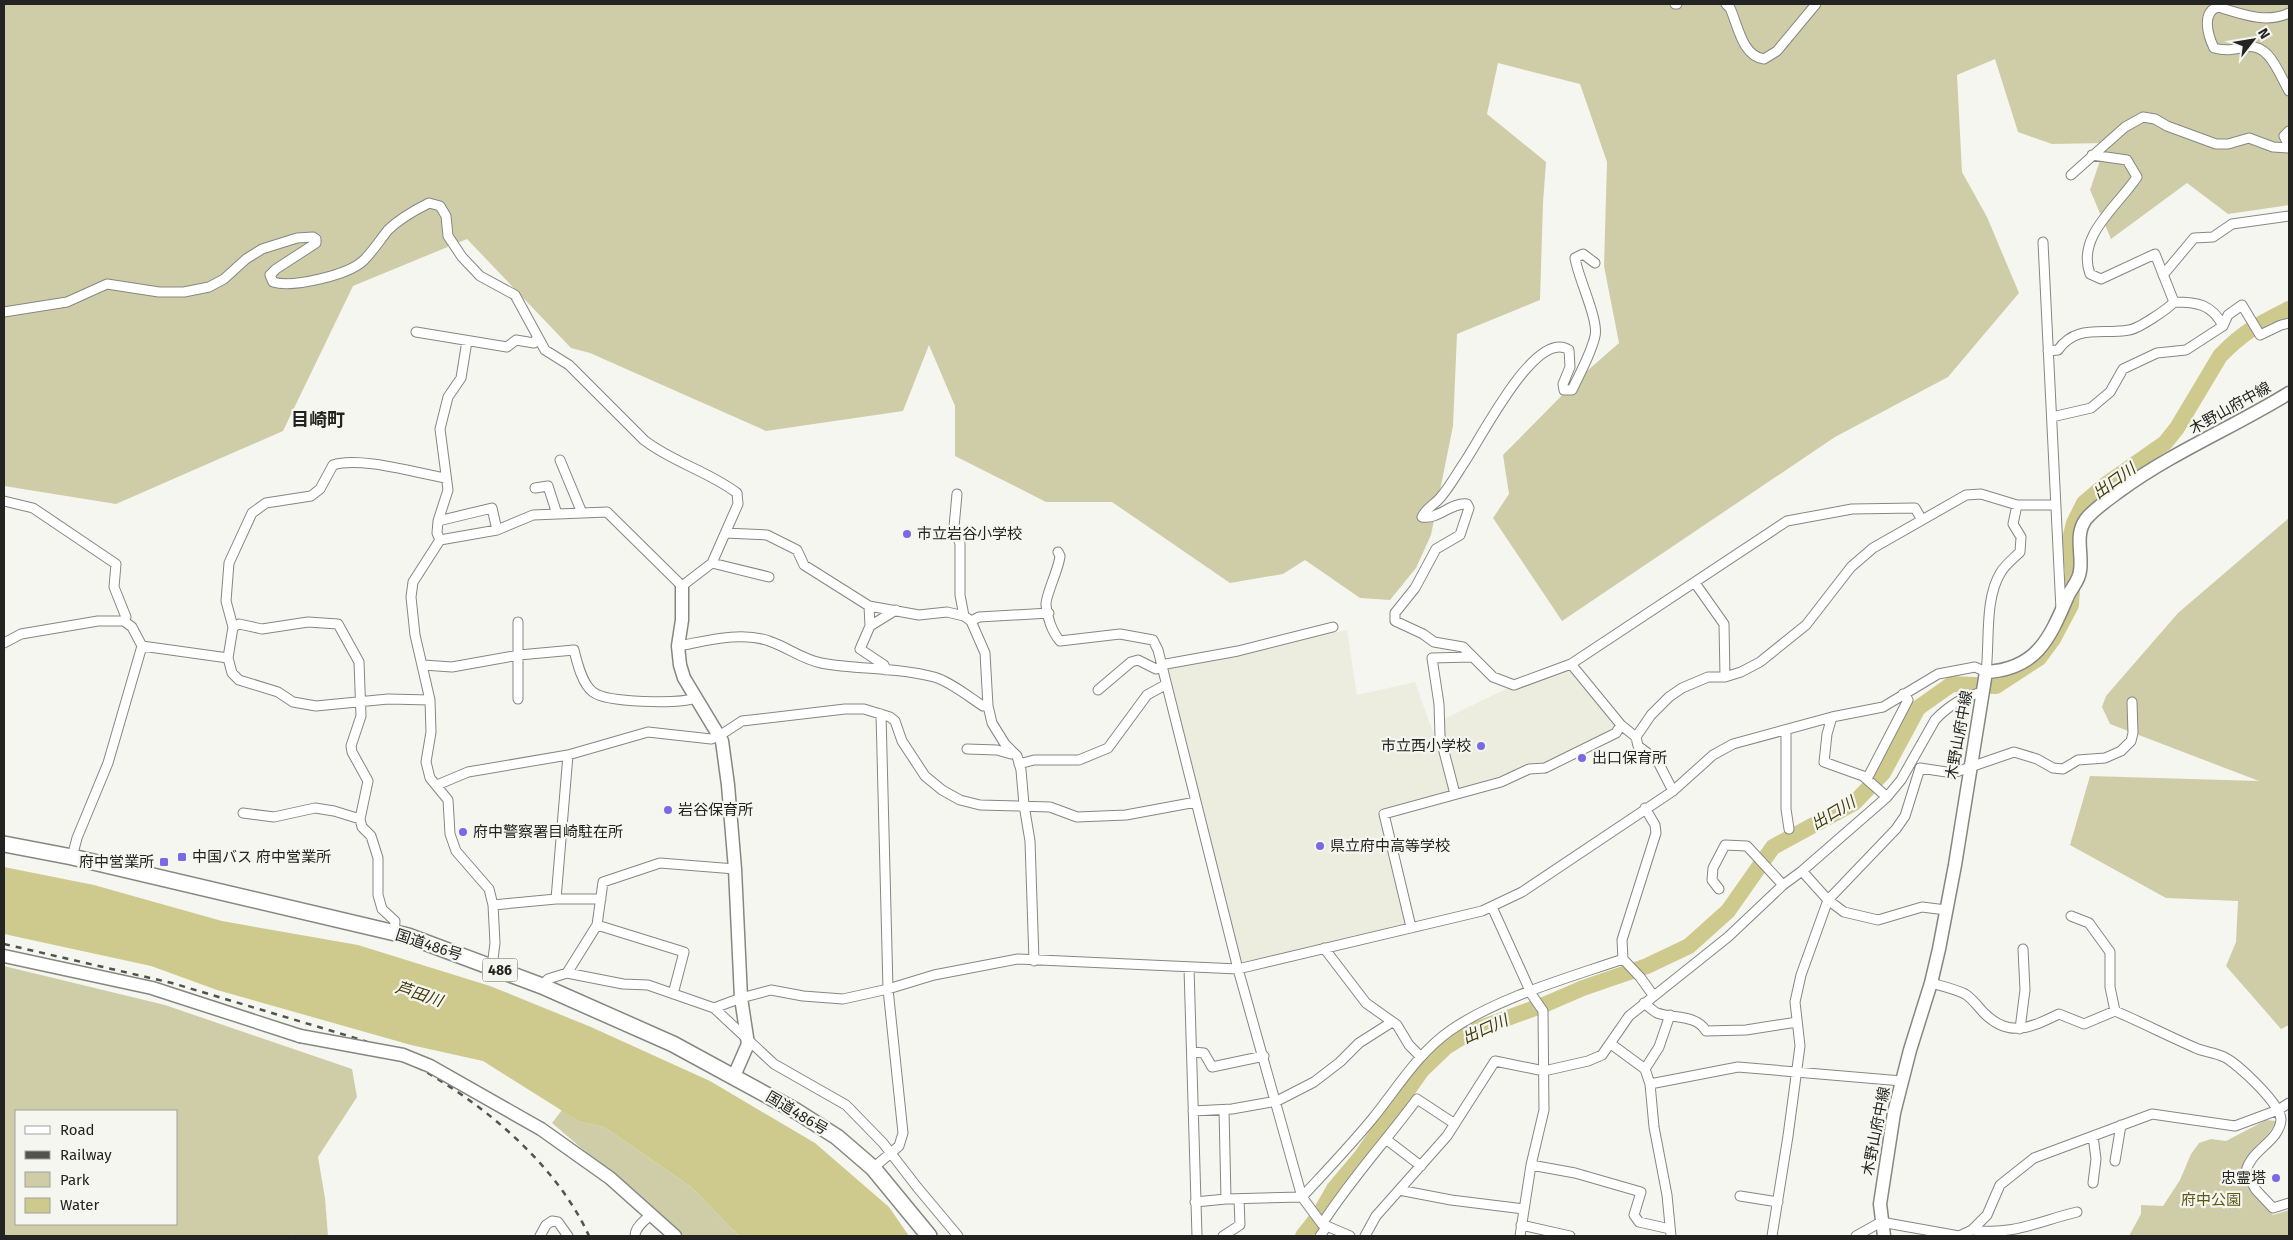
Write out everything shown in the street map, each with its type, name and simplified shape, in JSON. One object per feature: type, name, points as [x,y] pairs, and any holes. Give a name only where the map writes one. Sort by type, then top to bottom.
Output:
[{"type":"highway","name":"国道486号","points":[[4,844],[72,857],[394,933],[492,966],[542,986],[672,1044],[734,1076],[837,1137],[873,1168],[929,1236]]},
{"type":"street","points":[[1726,4],[1730,8],[1743,41],[1751,54],[1764,59],[1777,51],[1816,4]]},
{"type":"street","points":[[2289,12],[2280,17],[2261,18],[2218,7],[2212,9],[2209,13],[2207,24],[2214,48],[2225,51],[2252,46],[2265,50],[2289,91]]},
{"type":"street","points":[[2071,174],[2125,127],[2143,117],[2155,119],[2167,126],[2216,144],[2228,144],[2249,138],[2273,147],[2289,147],[2284,136],[2289,131]]},
{"type":"street","points":[[2092,155],[2127,160],[2137,177],[2092,234],[2086,257],[2090,274],[2101,279],[2155,254],[2174,302]]},
{"type":"street","points":[[4,312],[67,302],[107,284],[159,292],[184,292],[209,287],[224,279],[246,259],[262,250],[297,238],[313,237],[316,239],[316,243],[270,275],[273,282],[280,284],[304,282],[344,272],[363,262],[390,228],[415,210],[429,203],[440,206],[446,216],[448,236],[462,257],[480,276],[515,295],[545,350],[569,365],[644,440],[656,449],[721,481],[737,493],[738,504],[712,564],[682,586]]},
{"type":"street","points":[[2163,274],[2194,238],[2214,236],[2232,224],[2289,216]]},
{"type":"street","points":[[2043,242],[2061,612]]},
{"type":"street","points":[[1596,263],[1583,254],[1575,258],[1593,318],[1596,335],[1572,390],[1564,390],[1563,384],[1570,367],[1569,350],[1563,346],[1552,346],[1525,367],[1467,460],[1440,499],[1425,510],[1422,517],[1429,518],[1460,503],[1467,504],[1470,508],[1460,535],[1436,549],[1415,588],[1395,613],[1395,621],[1423,634],[1434,642],[1463,647],[1493,677],[1514,685],[1570,664],[1787,521],[1852,510],[1915,508],[1922,520]]},
{"type":"street","points":[[2048,351],[2058,350],[2065,340],[2074,334],[2131,330],[2174,302],[2197,302],[2219,318],[2223,326]]},
{"type":"street","points":[[2052,417],[2091,408],[2110,392],[2124,368],[2157,353],[2186,350],[2223,326],[2228,315],[2242,305],[2260,335],[2289,323]]},
{"type":"street","points":[[416,332],[507,347],[516,340],[534,343],[537,338]]},
{"type":"street","points":[[467,341],[461,378],[448,397],[440,429],[448,490],[438,521],[440,540],[413,582],[411,597],[415,636],[430,700],[431,732],[426,762],[430,778],[448,800],[450,834],[456,851],[489,889],[494,905],[495,943],[492,966]]},
{"type":"street","name":"木野山府中線","points":[[1884,1236],[1880,1204],[1894,1113],[1931,983],[1946,910],[1986,674],[2002,671],[2020,664],[2035,653],[2050,636],[2081,570],[2079,540],[2085,520],[2103,503],[2146,472],[2230,428],[2289,393]]},
{"type":"street","points":[[560,460],[582,514]]},
{"type":"street","points":[[430,700],[388,699],[316,706],[293,702],[278,692],[239,680],[232,673],[228,658],[233,627],[226,601],[229,563],[252,513],[266,503],[311,496],[320,488],[332,465],[342,462],[362,463],[446,478]]},
{"type":"street","points":[[535,488],[548,486],[556,514]]},
{"type":"street","points":[[957,494],[954,527],[960,544],[960,595],[968,619],[985,653],[988,706],[992,723],[1020,764],[1030,840],[1034,961]]},
{"type":"street","points":[[1636,737],[1651,715],[1669,697],[1682,688],[1708,677],[1725,676],[1741,672],[1760,662],[1786,643],[1806,625],[1858,561],[1873,548],[1966,495],[1981,494],[2018,505],[2056,505]]},
{"type":"street","points":[[4,500],[33,508],[116,564],[114,587],[126,617],[124,621]]},
{"type":"street","points":[[1986,674],[1988,623],[1997,582],[2001,571],[2020,552],[2020,537],[2013,524],[2018,505]]},
{"type":"street","points":[[438,521],[492,508],[497,530]]},
{"type":"street","points":[[440,540],[497,530],[533,515],[608,512],[682,586],[682,620],[678,646],[684,678],[722,742],[728,786],[735,869],[741,998],[748,1044],[734,1076]]},
{"type":"street","points":[[725,533],[767,535],[797,550],[804,565],[869,606],[919,614],[947,612],[968,619],[1048,613]]},
{"type":"street","points":[[1058,552],[1060,556],[1058,569],[1046,604],[1053,634],[1060,641],[1120,634],[1154,640],[1238,969],[1277,1101],[1302,1197],[1309,1208],[1325,1225],[1350,1236]]},
{"type":"street","points":[[712,564],[769,577]]},
{"type":"street","points":[[1695,583],[1724,624],[1725,676]]},
{"type":"street","points":[[869,606],[870,626],[860,650],[884,665],[886,670]]},
{"type":"street","points":[[870,626],[896,610]]},
{"type":"street","points":[[4,643],[21,634],[98,622],[124,621],[132,627],[142,646],[108,763],[77,838],[72,857]]},
{"type":"street","points":[[233,627],[239,624],[262,629],[308,622],[338,624],[359,662],[360,716],[351,746],[352,752],[368,780],[360,819],[362,827],[371,836],[378,858],[378,895],[382,909],[395,921],[394,933]]},
{"type":"street","points":[[518,622],[518,699]]},
{"type":"street","points":[[1098,690],[1131,662],[1138,660],[1156,669],[1166,664],[1238,651],[1333,627]]},
{"type":"street","points":[[678,646],[715,639],[747,638],[768,641],[799,656],[821,663],[936,678],[984,706],[988,706]]},
{"type":"street","points":[[1434,642],[1432,658],[1439,704],[1440,736],[1455,794]]},
{"type":"street","points":[[142,646],[228,658]]},
{"type":"street","points":[[423,665],[452,667],[519,655],[574,650],[582,674],[589,688],[594,693],[632,701],[686,701],[696,698]]},
{"type":"street","points":[[1432,658],[1472,657]]},
{"type":"street","points":[[1570,664],[1621,725],[1636,737],[1638,746],[1657,760],[1673,791]]},
{"type":"street","points":[[714,1008],[771,990],[802,996],[844,999],[888,989],[934,975],[1018,959],[1238,969],[1411,926],[1482,911],[1522,892],[1673,791],[1714,756],[1734,744],[1832,717],[1883,707],[1938,674],[1975,667],[1986,674]]},
{"type":"street","points":[[1020,764],[1034,760],[1079,760],[1108,748],[1147,695],[1165,684]]},
{"type":"street","points":[[1366,1236],[1376,1216],[1447,1136],[1495,1061],[1544,1071],[1588,1061],[1602,1055],[1630,1016],[1644,1003],[1728,937],[1783,885],[1802,871],[1883,793],[1901,780],[1935,720],[1943,712],[1975,693],[1983,693]]},
{"type":"street","points":[[1867,778],[1908,700],[1903,694]]},
{"type":"street","points":[[1772,1236],[1800,1046],[1795,1002],[1801,975],[1828,900],[1896,830],[1905,816],[1920,768],[1953,773],[1970,765],[1995,760],[2014,752],[2037,759],[2053,768],[2064,769],[2078,760],[2104,758],[2121,751],[2131,741],[2134,733],[2132,702]]},
{"type":"street","points":[[437,785],[468,772],[568,755],[648,732],[711,739],[742,721],[845,708],[864,709],[890,717],[895,722],[910,756],[925,776],[942,790],[960,800],[980,805],[1050,807],[1077,817],[1126,815],[1196,802]]},
{"type":"street","points":[[873,1168],[892,1154],[899,1146],[903,1133],[888,989],[881,714]]},
{"type":"street","points":[[1832,717],[1827,734],[1824,762],[1867,778],[1883,793]]},
{"type":"street","points":[[1411,926],[1384,814],[1501,782],[1529,769],[1545,768],[1616,733],[1621,725]]},
{"type":"street","points":[[1786,730],[1786,809],[1790,829]]},
{"type":"street","points":[[968,749],[996,750],[1011,754],[1013,752]]},
{"type":"street","points":[[556,899],[568,755]]},
{"type":"street","points":[[243,813],[274,818],[315,808],[334,811],[360,819]]},
{"type":"street","points":[[1645,808],[1655,825],[1656,833],[1622,940],[1623,959],[1640,977],[1653,995]]},
{"type":"street","points":[[1719,889],[1712,880],[1713,868],[1725,845],[1747,846],[1783,885]]},
{"type":"street","points":[[567,973],[597,925],[603,882],[660,864],[735,869]]},
{"type":"street","points":[[1802,871],[1828,900],[1844,912],[1878,920],[1922,907],[1946,910]]},
{"type":"street","points":[[494,905],[556,899],[601,899]]},
{"type":"street","points":[[1492,907],[1531,993],[1543,1011],[1544,1110],[1531,1165],[1520,1236]]},
{"type":"street","points":[[2071,916],[2088,923],[2110,952],[2110,988],[2115,1011]]},
{"type":"street","points":[[597,925],[684,952],[673,994]]},
{"type":"street","points":[[1324,948],[1366,1003],[1397,1025],[1409,1044],[1421,1057]]},
{"type":"street","points":[[2020,1029],[2025,990],[2023,949]]},
{"type":"street","points":[[4,956],[152,988],[300,1036],[403,1054],[430,1066],[541,1128],[610,1178],[675,1236]]},
{"type":"street","points":[[1195,1202],[1226,1199],[1302,1197],[1373,1118],[1397,1084],[1421,1057],[1450,1031],[1474,1017],[1531,993],[1623,959]]},
{"type":"street","points":[[1189,968],[1197,1236]]},
{"type":"street","points":[[542,986],[548,979],[567,973],[622,984],[648,985],[714,1008],[774,1064],[846,1105],[892,1154],[958,1236]]},
{"type":"street","points":[[1931,983],[1966,994],[1995,1024],[2008,1029],[2020,1029],[2038,1024],[2058,1014],[2084,1024],[2115,1011],[2200,1050],[2224,1057],[2243,1070],[2278,1110],[2281,1119],[2278,1129],[2247,1164],[2246,1172],[2256,1190],[2273,1208],[2289,1203]]},
{"type":"street","points":[[1644,1003],[1656,1013],[1682,1016],[1703,1026],[1706,1031],[1746,1030],[1797,1022]]},
{"type":"street","points":[[1645,1069],[1659,1047],[1670,1016]]},
{"type":"street","points":[[1193,1111],[1224,1110],[1277,1101],[1314,1082],[1340,1062],[1359,1043],[1392,1022]]},
{"type":"street","points":[[1531,1165],[1575,1173],[1641,1192],[1634,1215],[1639,1222],[1671,1233],[1667,1194],[1654,1127],[1650,1084],[1645,1069],[1611,1044]]},
{"type":"street","points":[[1192,1052],[1204,1052],[1212,1067],[1264,1056]]},
{"type":"street","points":[[1650,1084],[1738,1067],[1902,1080]]},
{"type":"street","points":[[1320,1236],[1340,1197],[1387,1140],[1417,1099],[1455,1124]]},
{"type":"street","points":[[1856,1236],[1881,1222],[1959,1236],[1972,1230],[1987,1215],[2000,1185],[2034,1158],[2152,1114],[2235,1126],[2278,1110],[2289,1103]]},
{"type":"street","points":[[1224,1110],[1226,1199]]},
{"type":"street","points":[[2115,1161],[2121,1125]]},
{"type":"street","points":[[2093,1136],[2096,1159],[2094,1183]]},
{"type":"street","points":[[1387,1140],[1421,1166]]},
{"type":"street","points":[[1399,1190],[1450,1200],[1524,1209]]},
{"type":"street","points":[[1740,1196],[1778,1202]]},
{"type":"street","points":[[1223,1236],[1240,1224],[1239,1199]]},
{"type":"street","points":[[1972,1230],[1993,1233],[2028,1227],[2077,1212]]},
{"type":"street","points":[[636,1236],[635,1232],[639,1226],[652,1214]]},
{"type":"street","points":[[540,1236],[546,1225],[552,1221],[558,1222],[568,1236]]},
{"type":"street","points":[[1521,1225],[1570,1236]]},
{"type":"shaded area","points":[[1347,630],[1357,695],[1415,682],[1451,782],[1440,736],[1444,719],[1514,685],[1571,664],[1621,725],[1545,768],[1529,769],[1500,776],[1455,794],[1384,814],[1411,927],[1238,969],[1162,667]]},
{"type":"green space","points":[[4,4],[2289,4],[2289,205],[2228,214],[2187,183],[2111,239],[2090,190],[2106,143],[2052,144],[2018,132],[1995,59],[1957,75],[1962,172],[1987,217],[2019,293],[1948,377],[1835,437],[1562,621],[1493,518],[1509,494],[1503,455],[1579,378],[1619,343],[1604,266],[1607,162],[1580,84],[1498,63],[1487,114],[1546,162],[1540,300],[1457,334],[1453,426],[1431,535],[1416,568],[1390,600],[1360,598],[1305,560],[1283,574],[1230,583],[1112,502],[1046,502],[955,456],[955,406],[929,345],[903,411],[766,431],[590,353],[571,348],[467,239],[353,286],[283,431],[116,504],[4,486]]},
{"type":"green space","points":[[2289,518],[2289,1025],[2281,1029],[2226,966],[2236,942],[2238,901],[2166,898],[2070,845],[2090,776],[2259,781],[2110,724],[2102,707],[2106,696],[2178,613]]},
{"type":"green space","points":[[4,966],[165,1005],[352,1069],[357,1097],[318,1157],[325,1198],[328,1236],[292,1236],[291,1234],[290,1236],[4,1236]]},
{"type":"green space","points":[[562,1110],[580,1122],[604,1127],[691,1187],[739,1236],[684,1236],[552,1123]]},
{"type":"green space","name":"府中公園","points":[[2266,1120],[2276,1121],[2272,1129],[2248,1156],[2241,1170],[2242,1179],[2273,1215],[2289,1210],[2289,1236],[2129,1236],[2141,1214],[2141,1205],[2163,1206],[2180,1180],[2191,1154],[2199,1143],[2211,1139],[2226,1141]]},
{"type":"water","name":"芦田川","points":[[4,867],[94,885],[222,921],[358,945],[490,986],[591,1027],[710,1081],[815,1143],[889,1207],[909,1236],[739,1236],[691,1187],[604,1127],[580,1122],[483,1061],[411,1045],[217,990],[151,966],[4,934]]},
{"type":"waterway","name":"出口川","points":[[1303,1236],[1318,1217],[1334,1189],[1360,1158],[1422,1070],[1446,1047],[1472,1031],[1546,1004],[1583,988],[1647,966],[1689,946],[1728,911],[1773,847],[1854,803],[1883,773],[1918,708],[1952,684],[1996,686],[2039,658],[2053,639],[2071,605],[2073,570],[2069,549],[2070,539],[2074,523],[2084,503],[2105,485],[2165,443],[2177,428],[2220,356],[2229,347],[2252,329],[2289,309]]},
{"type":"railway","points":[[4,944],[172,983],[362,1040],[395,1055],[429,1073],[462,1095],[493,1118],[523,1145],[549,1173],[571,1204],[589,1236]]},
{"type":"place","name":"市立岩谷小学校","points":[[907,534]]},
{"type":"place","name":"市立西小学校","points":[[1481,746]]},
{"type":"place","name":"出口保育所","points":[[1582,758]]},
{"type":"place","name":"岩谷保育所","points":[[668,810]]},
{"type":"place","name":"府中警察署目崎駐在所","points":[[463,832]]},
{"type":"place","name":"県立府中高等学校","points":[[1320,846]]},
{"type":"place","name":"中国バス 府中営業所","points":[[182,857]]},
{"type":"place","name":"府中営業所","points":[[164,862]]},
{"type":"place","name":"忠霊塔","points":[[2276,1178]]},
{"type":"district","name":"目崎町","points":[[318,420]]}]
